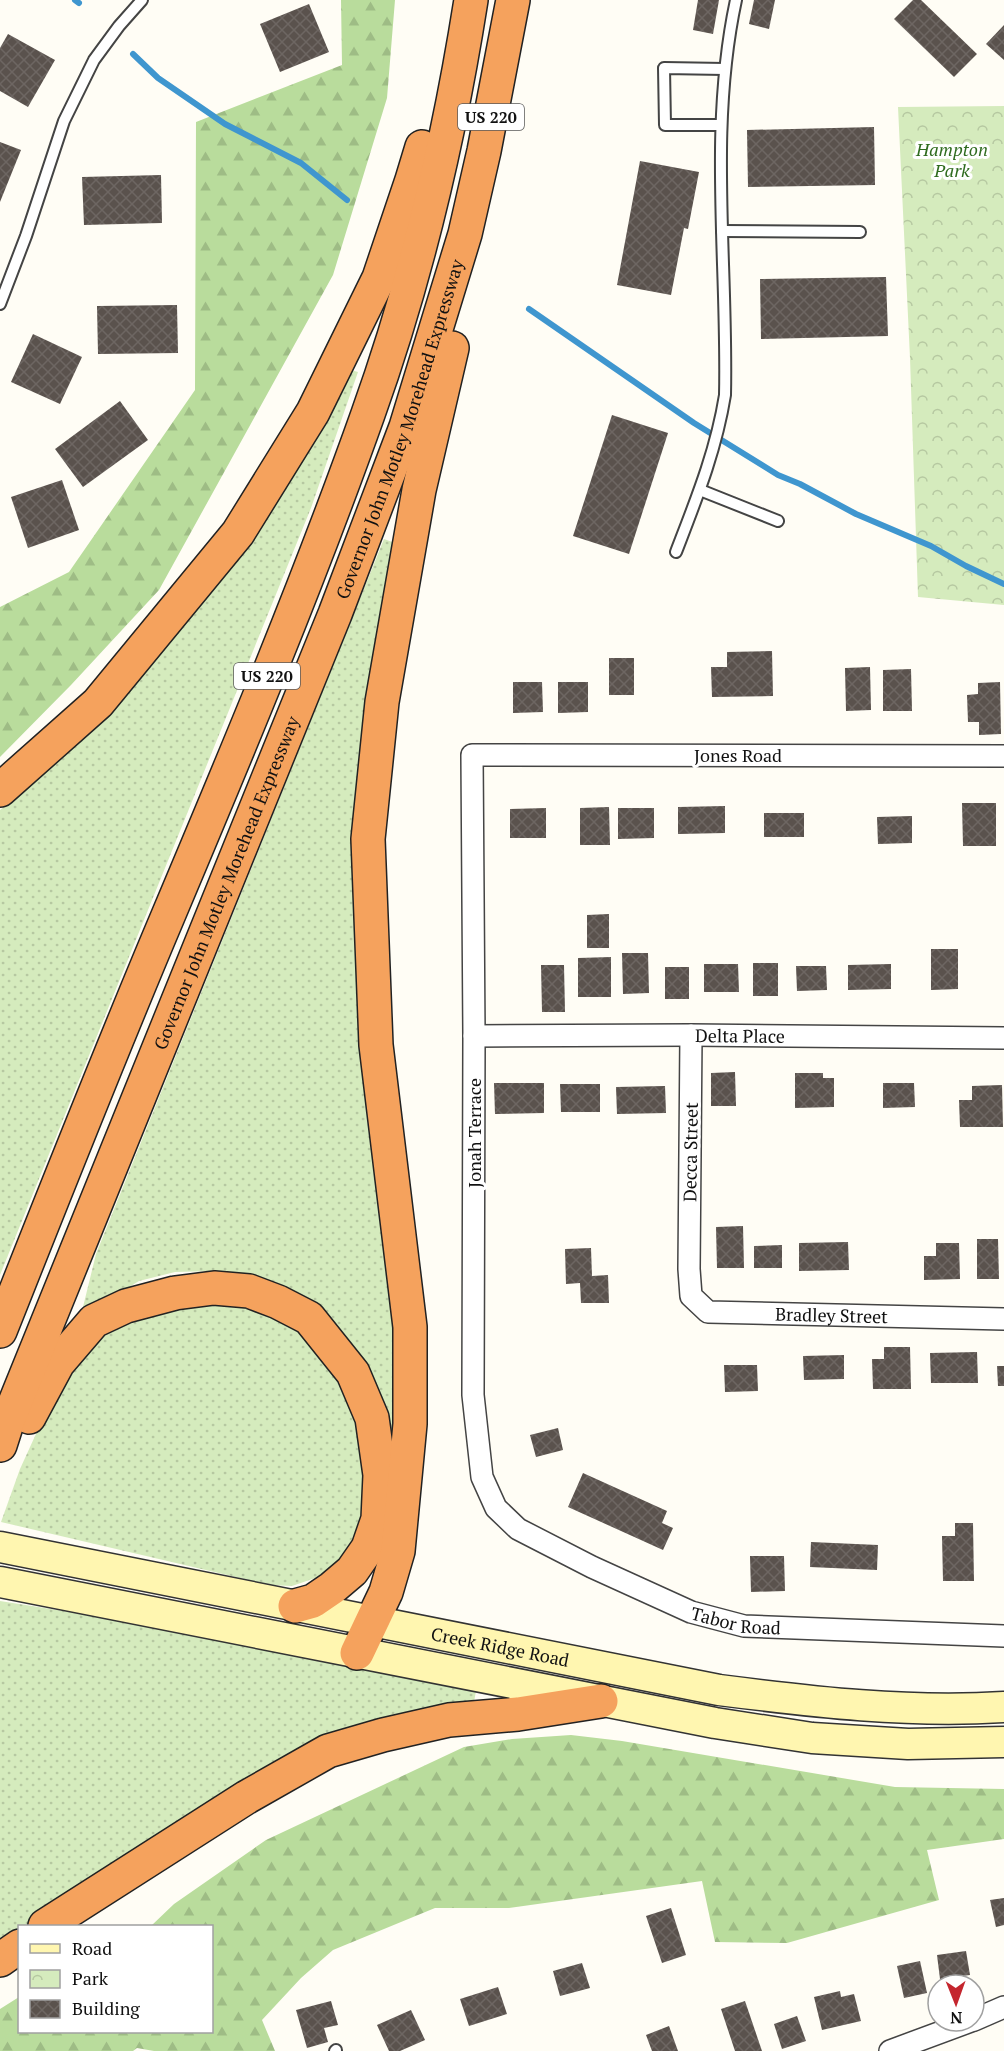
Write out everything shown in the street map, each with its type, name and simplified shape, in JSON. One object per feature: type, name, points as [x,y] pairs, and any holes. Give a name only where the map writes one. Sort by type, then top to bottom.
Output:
[{"type":"highway","points":[[0,790],[98,703],[238,533],[313,412],[379,279],[412,180],[439,85],[459,0]]},
{"type":"highway","name":"Governor John Motley Morehead Expressway","points":[[0,1331],[161,931],[233,762],[369,412],[410,281],[430,202],[471,0]]},
{"type":"highway","name":"Governor John Motley Morehead Expressway","points":[[0,1445],[8,1420],[378,504],[406,427],[465,234],[484,151],[513,0]]},
{"type":"highway","points":[[357,1653],[386,1592],[398,1551],[410,1424],[410,1327],[376,1045],[368,839],[382,702],[419,490],[466,290],[465,234]]},
{"type":"highway","points":[[0,1461],[27,1421],[58,1364],[93,1321],[126,1306],[175,1293],[214,1288],[249,1291],[278,1302],[309,1318],[353,1373],[372,1418],[380,1475],[378,1519],[368,1548],[352,1571],[332,1588],[314,1601],[295,1606]]},
{"type":"highway","points":[[47,1925],[247,1797],[328,1751],[383,1735],[449,1720],[518,1714],[601,1701]]},
{"type":"highway","points":[[0,1960],[18,1947]]},
{"type":"main road","name":"Creek Ridge Road","points":[[0,1547],[719,1690],[793,1700],[882,1708],[1004,1707]]},
{"type":"main road","name":"Creek Ridge Road","points":[[13,1585],[715,1724],[812,1738],[908,1744],[1004,1743]]},
{"type":"street","name":"Jones Road","points":[[472,755],[1004,756]]},
{"type":"street","name":"Jonah Terrace","points":[[472,755],[473,1395],[482,1477],[496,1508]]},
{"type":"street","name":"Delta Place","points":[[474,1036],[691,1035],[1004,1038]]},
{"type":"street","name":"Decca Street","points":[[689,1269],[691,1035]]},
{"type":"street","name":"Bradley Street","points":[[689,1269],[691,1296],[708,1312],[1004,1319]]},
{"type":"street","name":"Tabor Road","points":[[496,1508],[518,1529],[592,1567],[691,1612],[744,1626],[1004,1636]]},
{"type":"street","points":[[986,2014],[1004,2007]]},
{"type":"street","points":[[890,2051],[938,2033]]},
{"type":"lane","points":[[0,304],[26,236],[64,121],[94,60],[118,26],[142,0]]},
{"type":"lane","points":[[676,552],[720,430],[725,395],[721,125],[729,30],[736,0]]},
{"type":"lane","points":[[721,125],[665,125],[664,68],[725,69]]},
{"type":"lane","points":[[722,231],[860,232]]},
{"type":"lane","points":[[700,490],[778,521]]},
{"type":"green space","points":[[341,0],[395,0],[387,98],[333,275],[159,590],[0,757],[0,607],[69,572],[195,390],[196,122],[342,65]]},
{"type":"green space","name":"Hampton Park","points":[[1004,106],[1004,605],[918,597],[898,107]]},
{"type":"green space","points":[[347,369],[358,372],[311,508],[0,1275],[0,810],[21,794]]},
{"type":"green space","points":[[384,539],[395,543],[377,639],[389,1275],[396,1359],[392,1501],[383,1424],[254,1278],[214,1271],[175,1272],[139,1281],[93,1309],[83,1307],[96,1254]]},
{"type":"green space","points":[[226,1298],[292,1324],[321,1350],[345,1385],[358,1419],[366,1462],[361,1530],[345,1556],[324,1575],[292,1586],[270,1585],[1,1522],[20,1469],[56,1390],[103,1330],[130,1315]]},
{"type":"green space","points":[[0,1601],[89,1615],[476,1691],[474,1702],[421,1709],[355,1730],[33,1925],[18,1925],[18,1935],[0,1947]]},
{"type":"green space","points":[[571,1735],[622,1741],[895,1787],[1004,1789],[1004,1839],[927,1850],[939,1900],[787,1943],[715,1942],[702,1881],[509,1908],[435,1908],[333,1950],[301,1978],[262,2020],[275,2051],[154,2051],[137,2048],[133,2051],[0,2051],[0,2009],[18,1998],[18,2033],[213,2033],[213,1925],[152,1925],[174,1904],[266,1840],[464,1747],[512,1739]]},
{"type":"building","points":[[698,0],[719,0],[713,34],[693,30]]},
{"type":"building","points":[[754,0],[775,0],[769,29],[749,24]]},
{"type":"building","points":[[913,0],[921,0],[977,54],[954,77],[894,19]]},
{"type":"building","points":[[309,4],[329,52],[280,72],[260,24]]},
{"type":"building","points":[[1004,25],[1004,60],[986,44]]},
{"type":"building","points":[[8,34],[55,60],[28,107],[0,91],[0,48]]},
{"type":"building","points":[[874,127],[875,185],[748,187],[747,130]]},
{"type":"building","points":[[0,142],[21,150],[0,202]]},
{"type":"building","points":[[640,161],[699,172],[688,229],[684,228],[671,295],[617,285]]},
{"type":"building","points":[[161,175],[162,223],[84,225],[82,177]]},
{"type":"building","points":[[886,277],[888,336],[761,339],[760,279]]},
{"type":"building","points":[[177,305],[178,353],[98,354],[97,306]]},
{"type":"building","points":[[33,334],[82,357],[60,404],[11,382]]},
{"type":"building","points":[[120,401],[148,440],[83,487],[55,449]]},
{"type":"building","points":[[612,415],[668,433],[629,554],[573,536]]},
{"type":"building","points":[[62,480],[79,530],[28,548],[11,497]]},
{"type":"building","points":[[772,651],[773,696],[712,697],[711,667],[727,667],[727,652]]},
{"type":"building","points":[[609,658],[634,658],[634,695],[609,695]]},
{"type":"building","points":[[870,667],[871,710],[846,711],[845,668]]},
{"type":"building","points":[[911,669],[912,711],[883,711],[883,670]]},
{"type":"building","points":[[513,682],[542,682],[543,712],[513,713]]},
{"type":"building","points":[[558,682],[588,682],[588,712],[558,713]]},
{"type":"building","points":[[1000,682],[1001,734],[979,735],[979,722],[968,722],[967,695],[978,694],[978,683]]},
{"type":"building","points":[[962,803],[996,803],[996,846],[963,846]]},
{"type":"building","points":[[725,806],[725,833],[678,834],[678,807]]},
{"type":"building","points":[[609,807],[610,845],[580,845],[580,808]]},
{"type":"building","points":[[546,808],[546,838],[510,838],[510,809]]},
{"type":"building","points":[[618,808],[654,808],[654,838],[618,839]]},
{"type":"building","points":[[764,813],[804,813],[804,837],[764,837]]},
{"type":"building","points":[[912,816],[912,843],[878,844],[877,817]]},
{"type":"building","points":[[609,914],[609,948],[587,948],[587,915]]},
{"type":"building","points":[[931,949],[958,949],[958,989],[931,990]]},
{"type":"building","points":[[622,953],[648,953],[649,993],[623,994]]},
{"type":"building","points":[[611,957],[611,997],[578,997],[578,958]]},
{"type":"building","points":[[753,963],[778,963],[778,996],[753,996]]},
{"type":"building","points":[[704,964],[738,964],[739,992],[704,992]]},
{"type":"building","points":[[891,964],[891,989],[848,990],[848,965]]},
{"type":"building","points":[[541,965],[564,965],[565,1012],[542,1012]]},
{"type":"building","points":[[796,966],[826,966],[827,990],[797,991]]},
{"type":"building","points":[[665,967],[689,967],[689,999],[665,999]]},
{"type":"building","points":[[735,1072],[736,1106],[711,1106],[711,1073]]},
{"type":"building","points":[[795,1073],[823,1073],[823,1078],[834,1078],[834,1107],[795,1108]]},
{"type":"building","points":[[494,1083],[544,1083],[544,1113],[495,1114]]},
{"type":"building","points":[[883,1083],[914,1083],[915,1107],[883,1108]]},
{"type":"building","points":[[560,1084],[600,1084],[600,1112],[561,1112]]},
{"type":"building","points":[[1002,1085],[1003,1127],[960,1127],[959,1100],[972,1100],[972,1086]]},
{"type":"building","points":[[665,1086],[666,1113],[617,1114],[616,1087]]},
{"type":"building","points":[[743,1226],[744,1268],[717,1268],[716,1227]]},
{"type":"building","points":[[977,1239],[998,1239],[999,1279],[977,1279]]},
{"type":"building","points":[[848,1242],[849,1270],[799,1271],[799,1243]]},
{"type":"building","points":[[936,1243],[959,1243],[960,1279],[924,1280],[924,1256],[936,1256]]},
{"type":"building","points":[[782,1245],[782,1268],[754,1268],[754,1246]]},
{"type":"building","points":[[591,1248],[592,1276],[608,1275],[609,1303],[581,1303],[580,1283],[566,1284],[565,1249]]},
{"type":"building","points":[[884,1347],[910,1347],[911,1389],[873,1389],[872,1359],[884,1359]]},
{"type":"building","points":[[977,1352],[978,1383],[931,1383],[930,1353]]},
{"type":"building","points":[[844,1355],[844,1379],[804,1380],[803,1356]]},
{"type":"building","points":[[724,1365],[757,1365],[758,1391],[725,1392]]},
{"type":"building","points":[[997,1366],[1004,1366],[1004,1386],[998,1386]]},
{"type":"building","points":[[558,1428],[563,1450],[536,1457],[530,1435]]},
{"type":"building","points":[[583,1473],[667,1511],[662,1523],[673,1528],[663,1550],[568,1507]]},
{"type":"building","points":[[955,1523],[973,1523],[974,1581],[943,1581],[942,1536],[955,1536]]},
{"type":"building","points":[[811,1542],[878,1545],[877,1570],[810,1567]]},
{"type":"building","points":[[750,1556],[784,1556],[785,1591],[751,1592]]},
{"type":"building","points":[[1004,1898],[1004,1925],[996,1927],[990,1900]]},
{"type":"building","points":[[671,1908],[686,1955],[662,1963],[646,1916]]},
{"type":"building","points":[[966,1951],[970,1973],[939,1973],[937,1955]]},
{"type":"building","points":[[920,1961],[926,1993],[904,1998],[897,1966]]},
{"type":"building","points":[[582,1963],[590,1988],[560,1996],[553,1971]]},
{"type":"building","points":[[498,1987],[507,2014],[469,2026],[460,1999]]},
{"type":"building","points":[[840,1991],[841,1997],[854,1994],[861,2021],[822,2030],[814,1997]]},
{"type":"building","points":[[331,2001],[338,2025],[324,2028],[328,2042],[307,2048],[296,2010]]},
{"type":"building","points":[[745,2001],[762,2051],[735,2051],[721,2009]]},
{"type":"building","points":[[411,2010],[425,2040],[400,2051],[389,2051],[377,2025]]},
{"type":"building","points":[[797,2016],[806,2041],[782,2049],[774,2024]]},
{"type":"building","points":[[669,2026],[678,2051],[652,2051],[646,2035]]},
{"type":"waterway","points":[[75,0],[79,3]]},
{"type":"waterway","points":[[133,54],[158,78],[225,124],[301,163],[347,200]]},
{"type":"waterway","points":[[529,309],[694,423],[778,475],[856,514],[931,546],[1004,584]]}]
